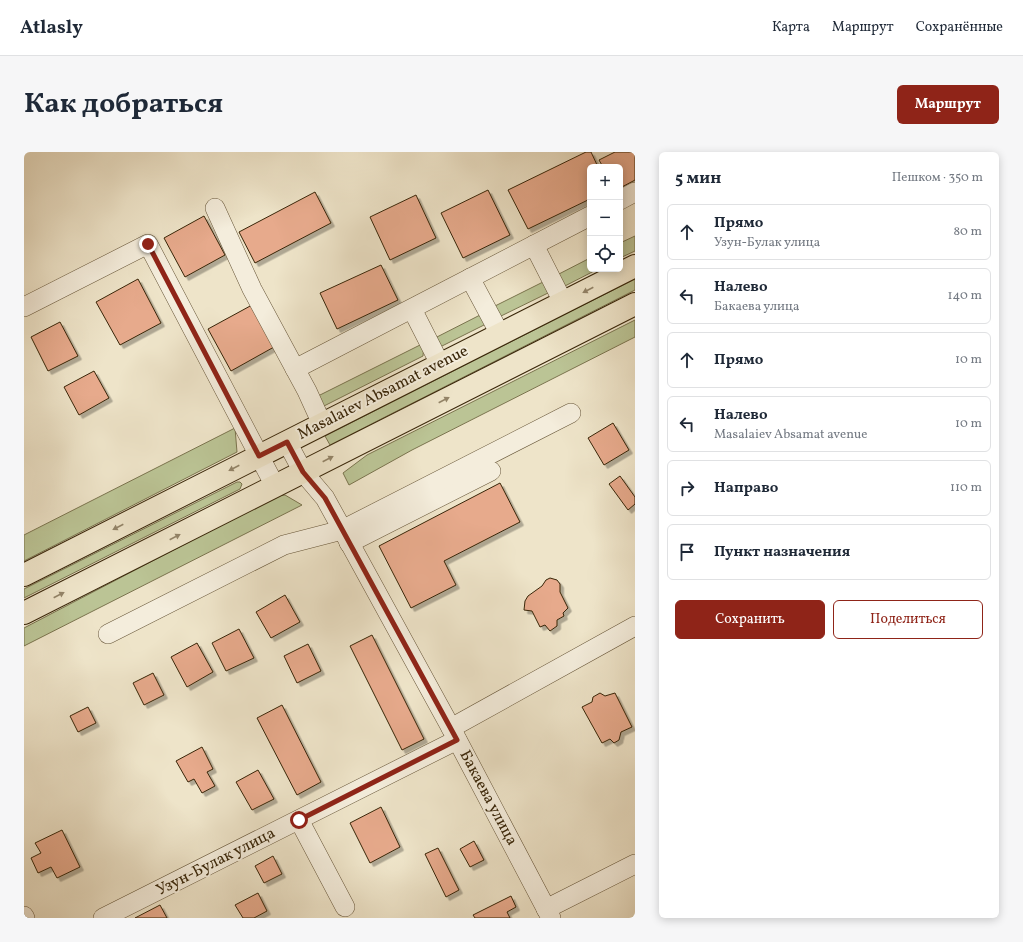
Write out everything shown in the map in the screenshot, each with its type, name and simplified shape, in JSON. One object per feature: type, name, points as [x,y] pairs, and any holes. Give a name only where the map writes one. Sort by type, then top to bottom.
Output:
[{"type":"main road","name":"Masalaiev Absamat avenue","points":[[24,575],[635,266]]},
{"type":"main road","points":[[24,613],[635,304]]},
{"type":"street","points":[[623,198],[635,192]]},
{"type":"street","points":[[215,208],[252,289],[295,369],[322,424]]},
{"type":"street","points":[[295,369],[587,218]]},
{"type":"street","points":[[24,306],[148,244],[275,486]]},
{"type":"street","points":[[534,245],[563,302]]},
{"type":"street","points":[[470,278],[500,334]]},
{"type":"street","points":[[412,309],[440,364]]},
{"type":"street","points":[[345,536],[571,413]]},
{"type":"street","name":"Бакаева улица","points":[[287,442],[303,472],[325,498],[454,734],[549,914]]},
{"type":"street","points":[[108,634],[284,545],[345,536],[491,471]]},
{"type":"street","name":"Узун-Булак улица","points":[[103,918],[299,820],[454,734],[635,626]]},
{"type":"street","points":[[299,820],[345,906]]},
{"type":"street","points":[[549,914],[635,864]]},
{"type":"green space","points":[[635,236],[635,251],[623,257],[623,242]]},
{"type":"green space","points":[[587,260],[587,272],[592,272],[563,287],[557,275]]},
{"type":"green space","points":[[635,279],[635,290],[330,445],[325,436]]},
{"type":"green space","points":[[543,282],[548,293],[499,317],[493,307]]},
{"type":"green space","points":[[484,313],[488,323],[438,348],[433,339]]},
{"type":"green space","points":[[635,320],[635,337],[412,450],[349,485],[343,473],[367,455]]},
{"type":"green space","points":[[424,343],[423,356],[322,407],[316,397]]},
{"type":"green space","points":[[235,428],[237,452],[24,561],[24,535]]},
{"type":"green space","points":[[237,482],[242,484],[240,489],[24,598],[24,589]]},
{"type":"green space","points":[[285,495],[302,505],[24,646],[24,628],[277,496]]},
{"type":"building","points":[[586,152],[591,152],[597,164],[587,164],[587,200],[528,229],[508,190]]},
{"type":"building","points":[[615,152],[635,152],[635,180],[623,186],[623,164],[601,164],[599,160]]},
{"type":"building","points":[[488,190],[510,235],[463,258],[441,213]]},
{"type":"building","points":[[315,192],[331,223],[255,263],[239,232]]},
{"type":"building","points":[[416,195],[436,238],[390,260],[370,217]]},
{"type":"building","points":[[204,216],[225,255],[185,277],[164,238]]},
{"type":"building","points":[[381,265],[398,300],[337,329],[320,293]]},
{"type":"building","points":[[138,279],[161,323],[120,345],[96,302]]},
{"type":"building","points":[[252,305],[274,347],[231,371],[208,329]]},
{"type":"building","points":[[60,322],[78,356],[48,371],[31,337]]},
{"type":"building","points":[[94,371],[109,398],[79,415],[64,387]]},
{"type":"building","points":[[613,423],[629,450],[604,465],[588,438]]},
{"type":"building","points":[[620,476],[635,497],[635,504],[628,510],[609,484]]},
{"type":"building","points":[[500,483],[520,522],[444,561],[456,585],[411,608],[379,546]]},
{"type":"building","points":[[550,578],[557,580],[560,584],[560,592],[568,608],[563,613],[564,616],[557,620],[557,626],[550,631],[545,625],[540,627],[532,611],[524,610],[525,601],[528,596]]},
{"type":"building","points":[[285,595],[300,622],[271,638],[256,612]]},
{"type":"building","points":[[239,629],[254,658],[226,671],[212,643]]},
{"type":"building","points":[[372,635],[424,739],[402,750],[350,646]]},
{"type":"building","points":[[197,643],[213,672],[187,687],[171,657]]},
{"type":"building","points":[[308,644],[321,671],[297,683],[284,656]]},
{"type":"building","points":[[153,673],[164,695],[144,705],[133,683]]},
{"type":"building","points":[[600,693],[605,696],[615,693],[632,727],[621,732],[619,740],[614,743],[610,739],[602,743],[582,707],[592,702],[593,697]]},
{"type":"building","points":[[282,705],[321,782],[297,795],[257,718]]},
{"type":"building","points":[[88,707],[96,723],[78,732],[70,716]]},
{"type":"building","points":[[202,747],[213,769],[207,772],[215,786],[202,793],[194,779],[188,782],[176,761]]},
{"type":"building","points":[[258,770],[274,799],[252,810],[236,782]]},
{"type":"building","points":[[381,807],[400,847],[370,863],[350,823]]},
{"type":"building","points":[[62,830],[80,867],[57,878],[51,867],[38,873],[31,858],[41,853],[35,843]]},
{"type":"building","points":[[474,841],[484,860],[470,867],[460,849]]},
{"type":"building","points":[[438,848],[459,890],[446,897],[425,854]]},
{"type":"building","points":[[273,856],[282,874],[264,883],[255,866]]},
{"type":"building","points":[[258,893],[267,911],[254,918],[243,918],[235,905]]},
{"type":"building","points":[[511,896],[516,907],[507,912],[510,918],[475,918],[473,915]]},
{"type":"building","points":[[160,905],[167,918],[135,918]]},
{"type":"route","points":[[148,244],[259,456],[287,442],[303,472],[325,498],[457,740],[299,820]]}]
